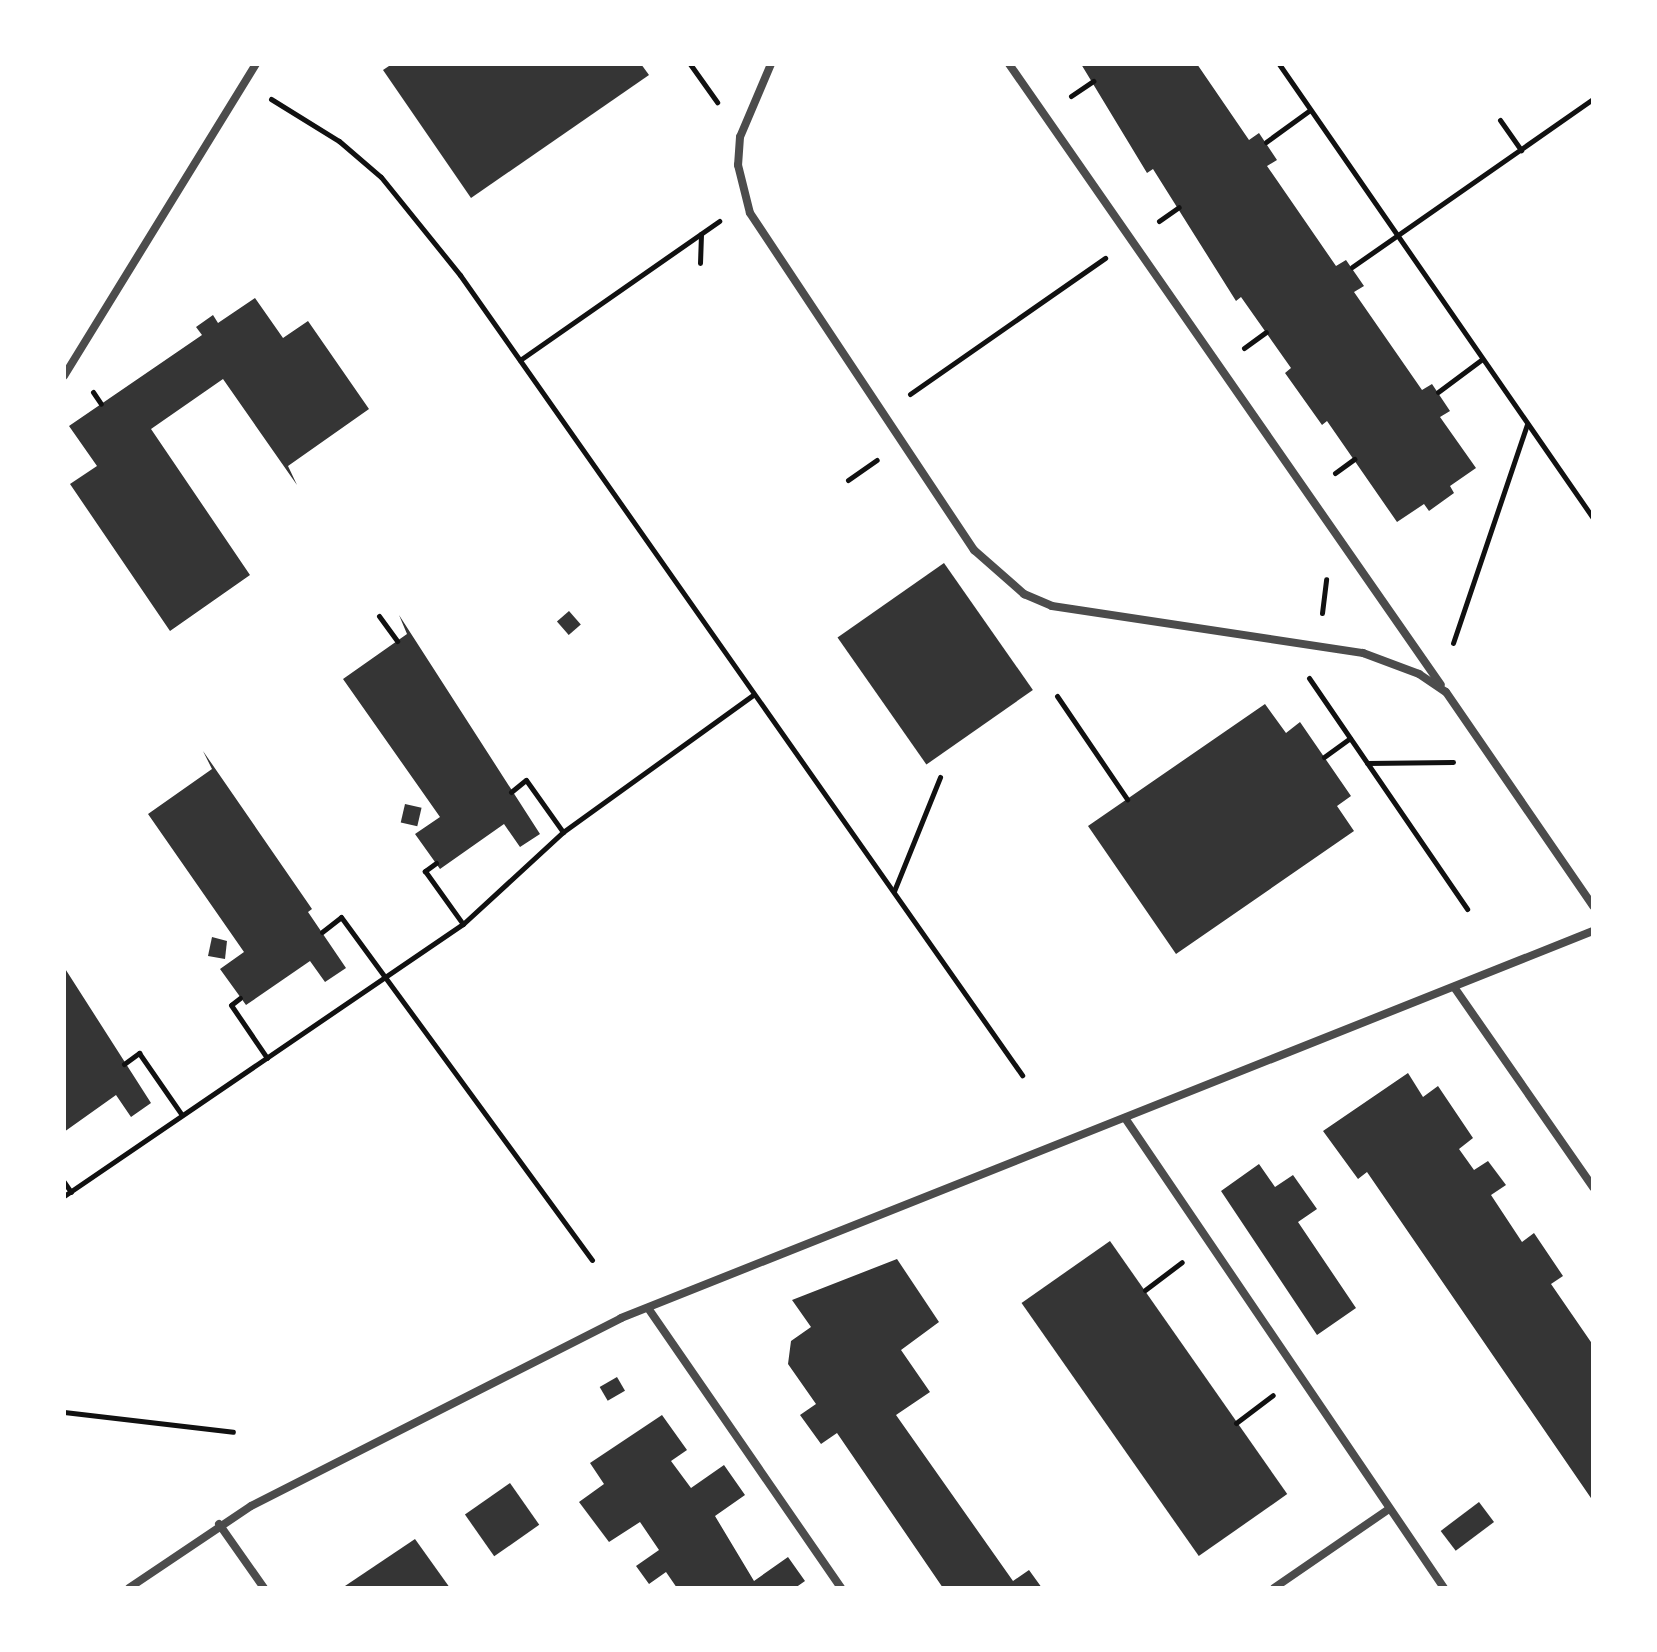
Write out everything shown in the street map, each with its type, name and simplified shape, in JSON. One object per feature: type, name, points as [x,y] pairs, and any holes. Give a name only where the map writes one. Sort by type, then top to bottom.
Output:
[{"type":"street","points":[[64,376],[256,64]]},
{"type":"street","points":[[771,64],[740,137],[741,191],[750,213],[974,550],[1024,594],[1091,613],[1363,653],[1419,674],[1446,692]]},
{"type":"street","points":[[1009,64],[1593,906]]},
{"type":"street","points":[[129,1588],[219,1524],[648,1308],[1593,931]]},
{"type":"street","points":[[1454,987],[1593,1187]]},
{"type":"street","points":[[1125,1118],[1444,1588]]},
{"type":"street","points":[[648,1308],[841,1588]]},
{"type":"street","points":[[1274,1588],[1389,1509]]},
{"type":"street","points":[[219,1524],[264,1588]]},
{"type":"path","points":[[690,64],[720,106]]},
{"type":"path","points":[[1279,64],[1593,518]]},
{"type":"path","points":[[245,83],[339,141],[381,177],[460,275],[1022,1075]]},
{"type":"path","points":[[1352,267],[1593,99]]},
{"type":"path","points":[[1266,142],[1310,110]]},
{"type":"path","points":[[1500,120],[1521,150]]},
{"type":"path","points":[[520,360],[724,218]]},
{"type":"path","points":[[700,263],[701,234]]},
{"type":"path","points":[[883,413],[1133,239]]},
{"type":"path","points":[[603,301],[609,311]]},
{"type":"path","points":[[1438,392],[1481,360]]},
{"type":"path","points":[[1448,656],[1527,424]]},
{"type":"path","points":[[379,616],[397,641]]},
{"type":"path","points":[[64,1196],[463,924],[563,832],[753,695]]},
{"type":"path","points":[[1057,696],[1127,799]]},
{"type":"path","points":[[1327,705],[1467,909]]},
{"type":"path","points":[[1324,757],[1350,738]]},
{"type":"path","points":[[1366,763],[1466,762]]},
{"type":"path","points":[[894,891],[940,777]]},
{"type":"path","points":[[511,792],[526,780],[563,832]]},
{"type":"path","points":[[436,863],[425,871],[463,924]]},
{"type":"path","points":[[322,932],[341,917],[592,1260]]},
{"type":"path","points":[[240,998],[231,1005],[267,1058]]},
{"type":"path","points":[[124,1064],[139,1053],[182,1115]]},
{"type":"path","points":[[64,1182],[71,1192]]},
{"type":"path","points":[[1145,1290],[1182,1262]]},
{"type":"path","points":[[1236,1423],[1273,1394]]},
{"type":"path","points":[[64,1412],[233,1432]]},
{"type":"building","points":[[392,64],[641,64],[649,75],[471,198],[383,70]]},
{"type":"building","points":[[1081,64],[1197,64],[1249,140],[1259,133],[1277,160],[1267,166],[1336,266],[1346,260],[1364,286],[1354,292],[1422,390],[1432,384],[1450,411],[1440,417],[1476,468],[1450,486],[1454,493],[1429,511],[1424,504],[1397,522],[1327,421],[1322,425],[1285,373],[1291,368],[1241,297],[1236,301],[1153,169],[1147,173]]},
{"type":"building","points":[[255,298],[283,338],[308,321],[369,409],[288,466],[297,485],[223,379],[151,429],[250,575],[170,631],[70,484],[97,466],[69,426],[202,335],[196,327],[213,315],[218,323]]},
{"type":"building","points":[[944,563],[1033,690],[926,765],[838,638]]},
{"type":"building","points":[[569,611],[581,625],[569,635],[557,621]]},
{"type":"building","points":[[399,615],[540,834],[520,847],[504,824],[440,869],[415,834],[440,817],[343,679],[407,634]]},
{"type":"building","points":[[1265,704],[1286,733],[1300,722],[1351,796],[1337,806],[1354,831],[1176,954],[1088,826]]},
{"type":"building","points":[[203,751],[312,909],[308,912],[346,968],[325,982],[310,961],[246,1005],[220,969],[244,952],[148,814],[212,769]]},
{"type":"building","points":[[405,804],[422,808],[417,826],[401,823]]},
{"type":"building","points":[[212,937],[227,941],[225,959],[208,956]]},
{"type":"building","points":[[64,967],[151,1103],[131,1117],[116,1095],[64,1132]]},
{"type":"building","points":[[1408,1073],[1423,1097],[1438,1086],[1473,1138],[1459,1149],[1474,1170],[1488,1161],[1506,1185],[1491,1195],[1522,1242],[1534,1233],[1563,1276],[1551,1284],[1593,1345],[1593,1501],[1367,1172],[1358,1179],[1323,1131]]},
{"type":"building","points":[[1259,1164],[1275,1187],[1293,1175],[1317,1209],[1298,1222],[1356,1308],[1317,1335],[1221,1191]]},
{"type":"building","points":[[1110,1241],[1287,1494],[1199,1556],[1022,1303]]},
{"type":"building","points":[[897,1259],[939,1322],[901,1350],[930,1392],[896,1415],[1013,1581],[1029,1570],[1042,1588],[943,1588],[837,1433],[821,1444],[800,1415],[816,1404],[788,1364],[791,1341],[811,1327],[792,1300]]},
{"type":"building","points":[[617,1377],[625,1391],[608,1401],[600,1387]]},
{"type":"building","points":[[662,1415],[687,1450],[671,1461],[691,1488],[724,1465],[745,1495],[715,1516],[754,1581],[788,1557],[805,1581],[795,1588],[677,1588],[666,1572],[649,1584],[636,1566],[659,1550],[640,1522],[609,1542],[579,1502],[604,1484],[590,1463]]},
{"type":"building","points":[[510,1483],[539,1525],[494,1556],[465,1515]]},
{"type":"building","points":[[1479,1502],[1494,1522],[1456,1551],[1441,1531]]},
{"type":"building","points":[[415,1539],[450,1588],[345,1586]]}]
